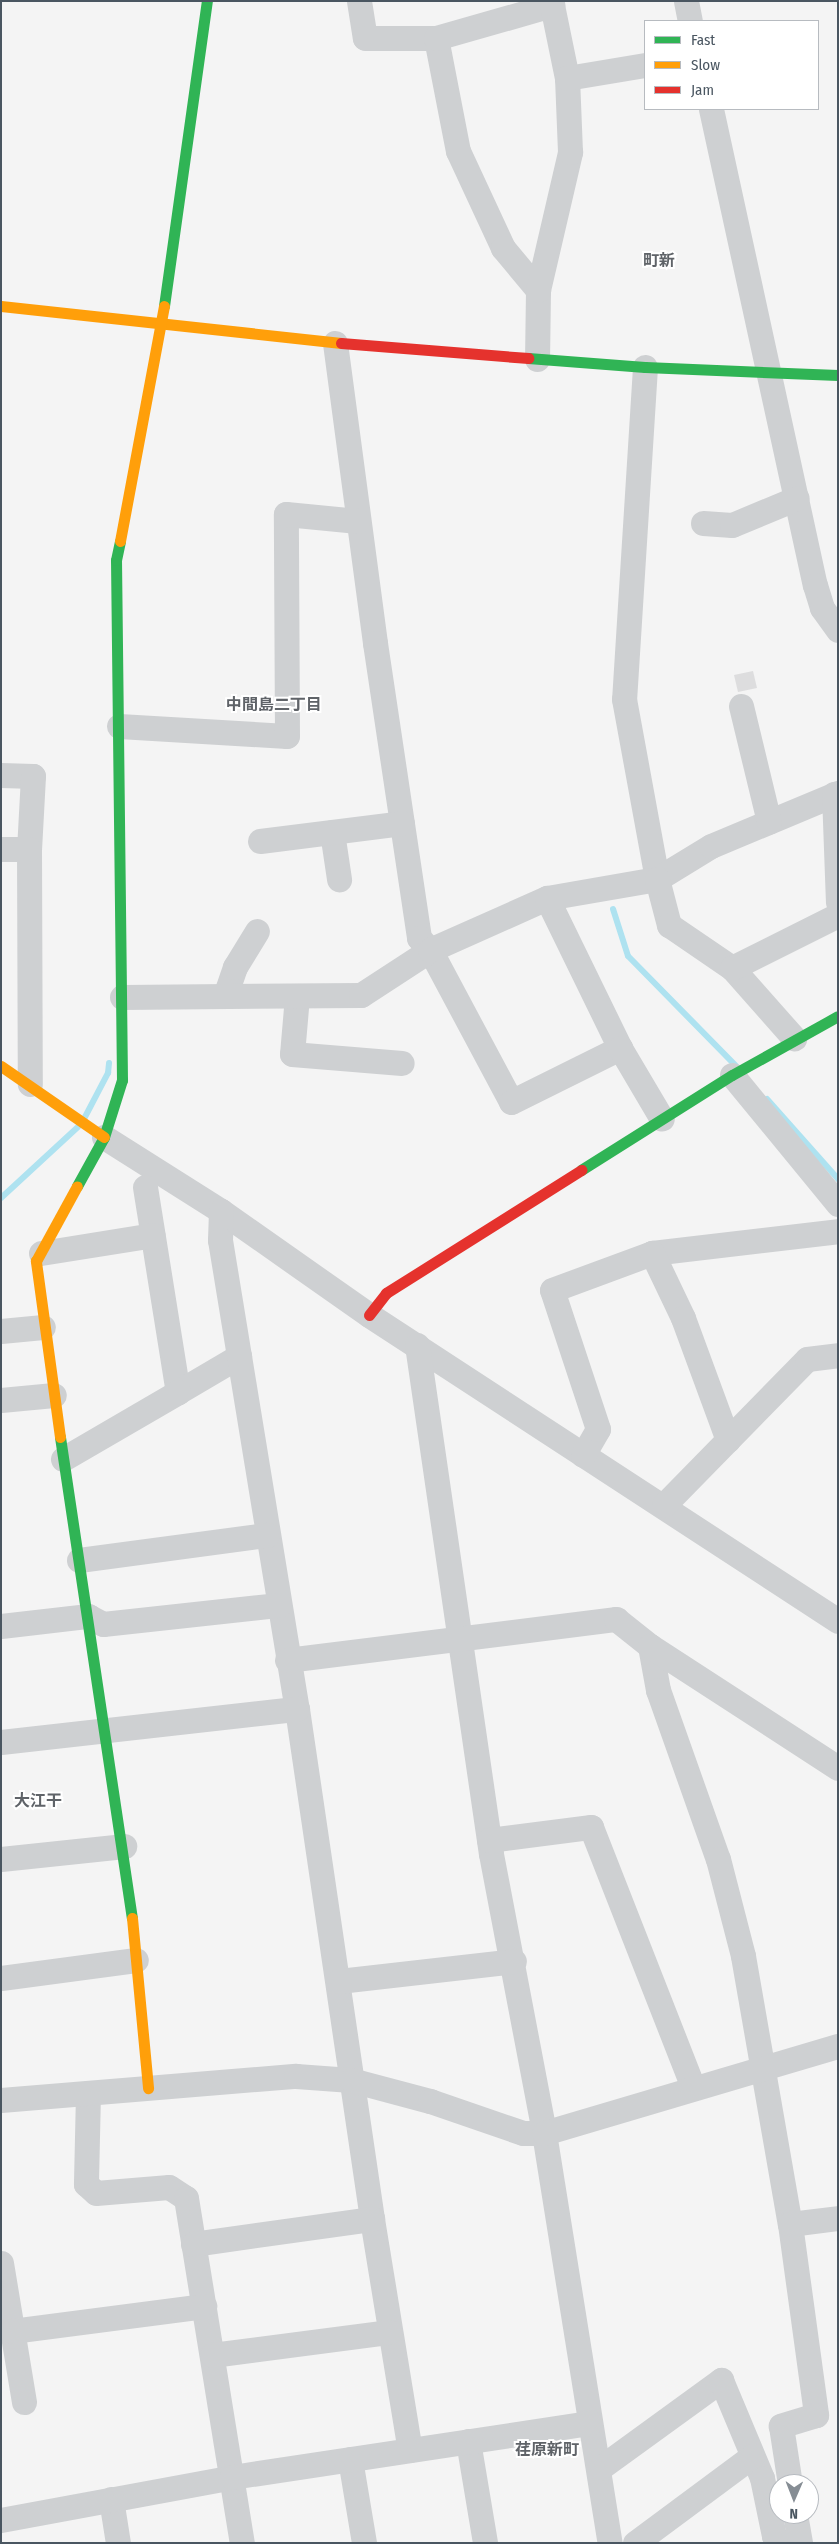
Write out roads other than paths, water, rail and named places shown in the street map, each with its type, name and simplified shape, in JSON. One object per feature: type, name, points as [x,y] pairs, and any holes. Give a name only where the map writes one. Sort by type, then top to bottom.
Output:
[{"type":"street","points":[[148,2088],[124,1846],[43,1326],[36,1260],[104,1137],[122,1080],[116,560],[160,323],[207,1]]},
{"type":"street","points":[[359,1],[366,38],[436,38],[552,6],[567,78],[570,152],[538,290],[537,359]]},
{"type":"street","points":[[686,1],[690,20]]},
{"type":"street","points":[[436,38],[458,151],[503,248],[538,290]]},
{"type":"street","points":[[567,78],[644,65]]},
{"type":"street","points":[[711,110],[752,292],[766,371],[820,600],[838,630]]},
{"type":"street","points":[[1,306],[335,344],[645,367],[838,375]]},
{"type":"street","points":[[335,344],[358,521],[419,938],[430,950],[511,1102],[620,1048]]},
{"type":"street","points":[[645,367],[624,699],[657,879],[669,925],[732,968],[794,1038]]},
{"type":"street","points":[[703,523],[732,525],[797,498]]},
{"type":"street","points":[[119,726],[287,736],[286,514],[358,521]]},
{"type":"street","points":[[741,706],[769,822]]},
{"type":"street","points":[[1,775],[33,776],[29,849],[30,1084]]},
{"type":"street","points":[[122,998],[361,995],[430,950],[546,898],[657,879],[711,846],[836,793],[838,902]]},
{"type":"street","points":[[260,841],[402,823]]},
{"type":"street","points":[[332,832],[339,879]]},
{"type":"street","points":[[1,849],[29,849]]},
{"type":"street","points":[[546,898],[620,1048],[662,1119]]},
{"type":"street","points":[[732,968],[838,915]]},
{"type":"street","points":[[225,996],[235,967],[256,932]]},
{"type":"street","points":[[297,996],[292,1054],[402,1063]]},
{"type":"street","points":[[369,1315],[386,1293],[732,1075],[794,1038],[838,1016]]},
{"type":"street","points":[[1,1066],[30,1084],[104,1137],[221,1211],[369,1315],[583,1455],[664,1505],[838,1621]]},
{"type":"street","points":[[732,1075],[838,1204]]},
{"type":"street","points":[[144,1187],[178,1392]]},
{"type":"street","points":[[221,1211],[220,1240],[287,1660],[297,1709],[339,1981],[351,2080],[372,2219],[410,2450]]},
{"type":"street","points":[[583,1455],[598,1429],[552,1290],[652,1253],[838,1231]]},
{"type":"street","points":[[41,1252],[152,1236]]},
{"type":"street","points":[[652,1253],[683,1318],[728,1440]]},
{"type":"street","points":[[1,1332],[43,1326]]},
{"type":"street","points":[[417,1345],[489,1840],[514,1962],[544,2133],[590,2423],[600,2468],[610,2543]]},
{"type":"street","points":[[664,1505],[807,1358],[838,1355]]},
{"type":"street","points":[[64,1459],[240,1356]]},
{"type":"street","points":[[1,1400],[54,1395]]},
{"type":"street","points":[[79,1560],[267,1535]]},
{"type":"street","points":[[1,1626],[88,1616],[103,1624],[278,1605]]},
{"type":"street","points":[[287,1660],[616,1619],[650,1646],[838,1768]]},
{"type":"street","points":[[650,1646],[658,1690],[718,1859],[743,1956],[764,2066],[790,2224],[816,2415],[781,2426],[788,2474]]},
{"type":"street","points":[[1,1742],[297,1709]]},
{"type":"street","points":[[489,1840],[591,1826],[693,2087]]},
{"type":"street","points":[[1,1859],[124,1846]]},
{"type":"street","points":[[1,1978],[136,1960]]},
{"type":"street","points":[[339,1981],[514,1962]]},
{"type":"street","points":[[1,2100],[296,2076],[351,2080],[430,2101],[523,2133],[544,2133],[693,2087],[838,2046]]},
{"type":"street","points":[[88,2093],[86,2184],[96,2193],[168,2187],[186,2198],[242,2543]]},
{"type":"street","points":[[790,2224],[838,2218]]},
{"type":"street","points":[[193,2244],[372,2219]]},
{"type":"street","points":[[1,2264],[24,2402]]},
{"type":"street","points":[[12,2331],[204,2306]]},
{"type":"street","points":[[212,2355],[390,2332]]},
{"type":"street","points":[[600,2468],[721,2380],[762,2478],[772,2541]]},
{"type":"street","points":[[1,2520],[232,2477],[590,2423]]},
{"type":"street","points":[[468,2441],[485,2543]]},
{"type":"street","points":[[635,2543],[752,2456]]},
{"type":"street","points":[[350,2459],[364,2543]]},
{"type":"street","points":[[112,2499],[118,2543]]},
{"type":"street","points":[[797,2524],[800,2543]]},
{"type":"waterway","points":[[613,909],[628,956],[736,1066]]},
{"type":"waterway","points":[[85,1117],[108,1073],[109,1063]]},
{"type":"waterway","points":[[767,1099],[838,1179]]},
{"type":"waterway","points":[[1,1198],[78,1127]]},
{"type":"district","name":"町新","points":[[659,261]]},
{"type":"district","name":"中間島二丁目","points":[[274,705]]},
{"type":"district","name":"大江干","points":[[38,1801]]},
{"type":"district","name":"荏原新町","points":[[547,2450]]}]
